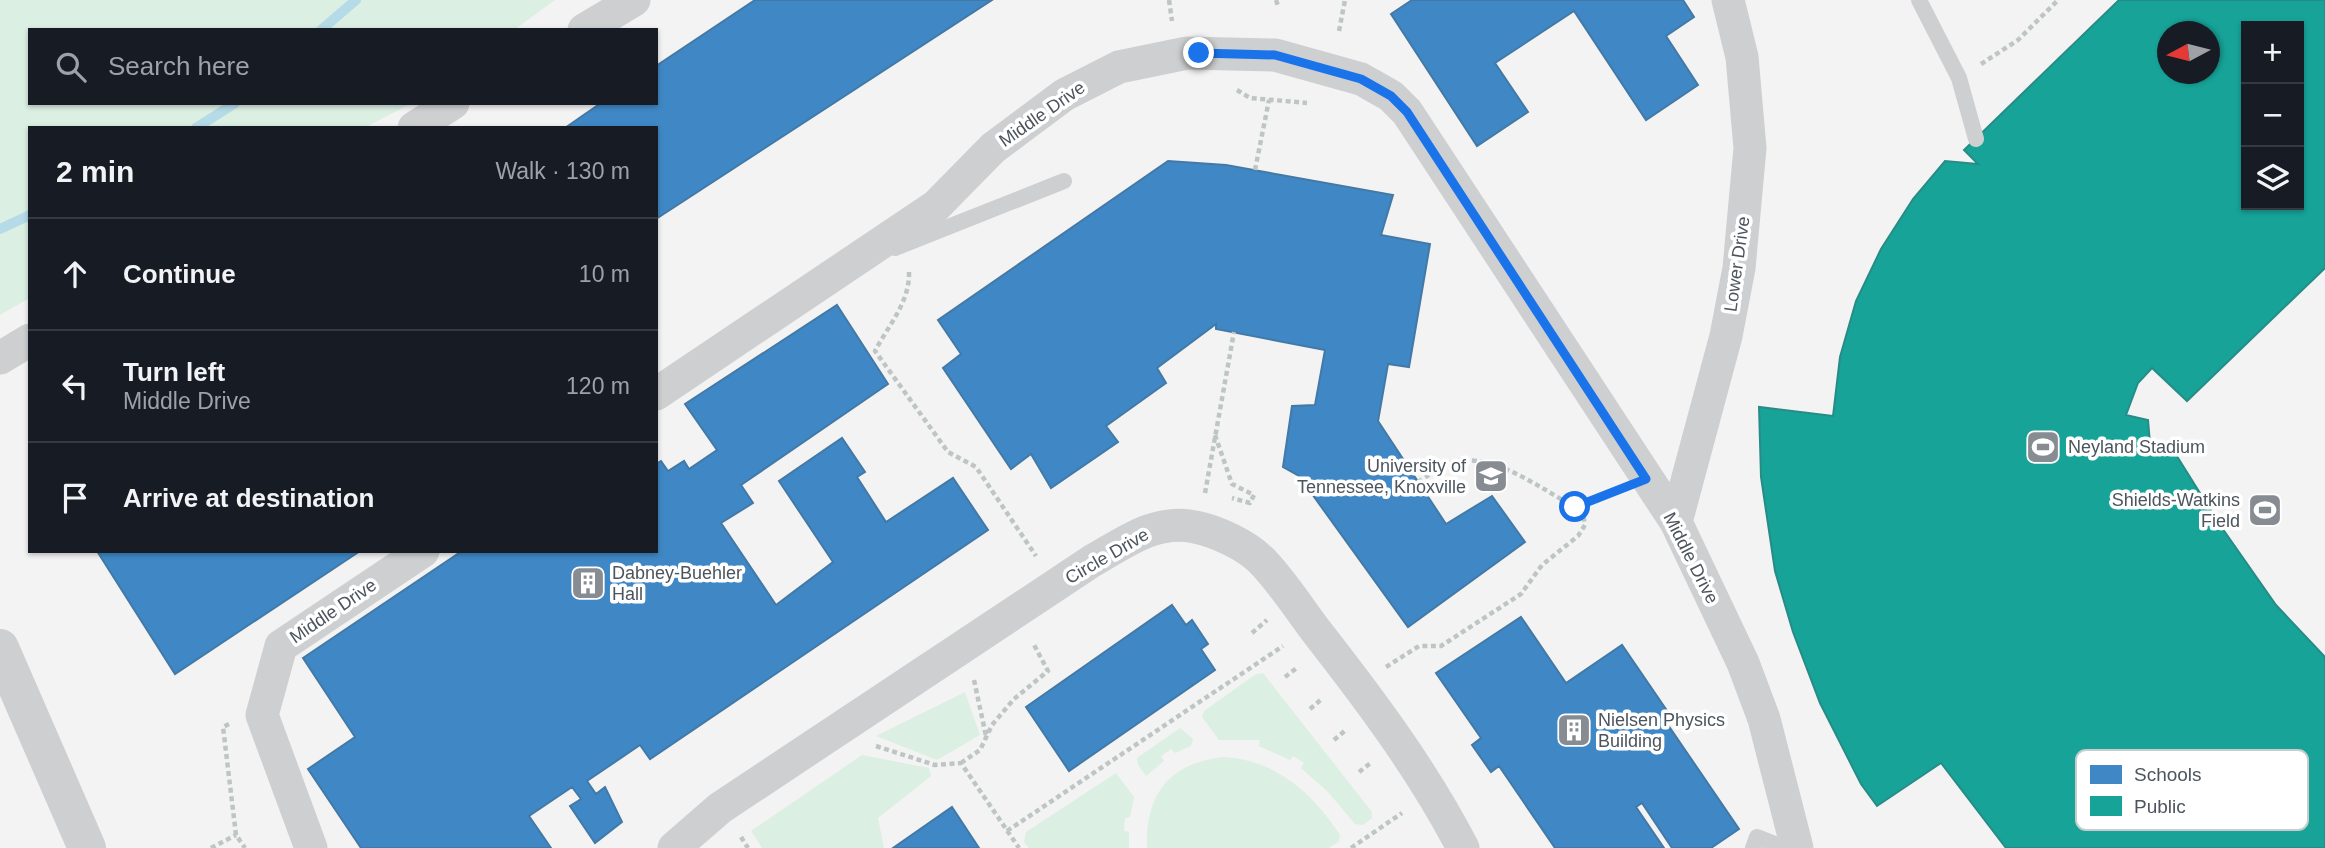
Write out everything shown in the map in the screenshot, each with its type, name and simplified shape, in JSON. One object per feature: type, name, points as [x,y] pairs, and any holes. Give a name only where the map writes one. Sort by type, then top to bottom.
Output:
[{"type":"main road","points":[[0,648],[87,848]]},
{"type":"street","points":[[586,28],[634,0]]},
{"type":"street","name":"Lower Drive","points":[[1676,522],[1726,336],[1740,268],[1750,148],[1742,57],[1728,0]]},
{"type":"street","name":"Middle Drive","points":[[658,393],[936,206],[993,148],[1064,94],[1119,66],[1187,53],[1275,55],[1361,79],[1391,96],[1407,112],[1676,522],[1743,663],[1760,708],[1797,848]]},
{"type":"street","points":[[417,126],[450,105]]},
{"type":"street","points":[[0,358],[28,341]]},
{"type":"street","name":"Circle Drive","points":[[674,848],[720,808],[1092,561],[1149,529],[1172,524],[1196,527],[1226,538],[1260,559],[1384,719],[1433,792],[1463,848]]},
{"type":"street","name":"Middle Drive","points":[[311,848],[262,715],[281,646],[420,553]]},
{"type":"lane","points":[[1920,0],[1959,78],[1976,139]]},
{"type":"lane","points":[[846,266],[987,214],[1064,181]]},
{"type":"lane","points":[[1753,848],[1757,837],[1785,848]]},
{"type":"path","points":[[1339,31],[1345,0]]},
{"type":"path","points":[[1959,78],[2018,40],[2058,0]]},
{"type":"path","points":[[1255,170],[1269,100]]},
{"type":"path","points":[[904,302],[875,351],[948,452],[976,467],[1040,561],[1046,556]]},
{"type":"path","points":[[1205,493],[1234,332]]},
{"type":"path","points":[[1215,435],[1231,484],[1254,495],[1250,503],[1225,498],[1246,511]]},
{"type":"path","points":[[1390,678],[1383,669],[1419,646],[1441,646],[1521,594],[1542,565],[1578,536],[1585,526],[1583,514],[1575,507],[1505,469],[1473,461],[1456,461],[1442,466],[1418,482]]},
{"type":"path","points":[[1575,507],[1646,479]]},
{"type":"path","points":[[1195,492],[1214,494]]},
{"type":"path","points":[[1252,633],[1273,616]]},
{"type":"path","points":[[1007,831],[1291,641]]},
{"type":"path","points":[[866,743],[935,765],[961,763],[980,750],[986,737],[1014,699],[1048,671],[1033,643]]},
{"type":"path","points":[[1285,677],[1306,660]]},
{"type":"path","points":[[973,671],[986,737]]},
{"type":"path","points":[[1310,709],[1330,692]]},
{"type":"path","points":[[226,754],[236,835],[245,848]]},
{"type":"path","points":[[961,763],[1018,848]]},
{"type":"path","points":[[1351,848],[1403,812]]},
{"type":"path","points":[[211,848],[236,835]]},
{"type":"green space","points":[[0,0],[555,0],[517,28],[28,28],[28,105],[408,105],[368,126],[28,126],[28,299],[0,315]]},
{"type":"green space","points":[[1263,673],[1372,812],[1372,818],[1363,825],[1355,824],[1328,792],[1301,768],[1304,763],[1293,756],[1290,760],[1259,746],[1260,740],[1219,740],[1202,717],[1204,711],[1256,674]]},
{"type":"green space","points":[[965,692],[980,735],[937,760],[876,736]]},
{"type":"green space","points":[[1180,728],[1193,739],[1191,746],[1175,753],[1171,749],[1161,756],[1164,761],[1146,776],[1138,765],[1137,758]]},
{"type":"green space","points":[[862,755],[929,768],[931,776],[878,818],[884,848],[762,848],[751,831]]},
{"type":"green space","points":[[1223,757],[1259,764],[1290,781],[1318,805],[1340,835],[1339,841],[1329,848],[1147,848],[1150,812],[1164,785],[1188,766]]},
{"type":"green space","points":[[1116,773],[1134,797],[1130,817],[1125,818],[1124,831],[1129,832],[1129,848],[1029,848],[1024,842],[1026,832]]},
{"type":"building: Schools","points":[[755,0],[992,0],[658,218],[658,126],[568,126],[598,105],[658,105],[658,65]]},
{"type":"building: Schools","points":[[1412,0],[1683,0],[1694,17],[1666,36],[1698,85],[1646,120],[1574,11],[1495,63],[1528,112],[1477,146],[1391,14]]},
{"type":"building: Schools","points":[[1168,161],[1226,165],[1393,195],[1381,235],[1430,244],[1409,367],[1388,364],[1378,421],[1446,524],[1492,496],[1525,542],[1408,627],[1299,476],[1283,467],[1292,406],[1315,405],[1325,350],[1216,329],[1216,324],[1157,368],[1166,383],[1106,426],[1118,442],[1051,488],[1031,454],[1011,469],[943,368],[961,354],[938,320]]},
{"type":"building: Schools","name":"Dabney-Buehler Hall","points":[[837,305],[888,384],[741,485],[753,503],[721,523],[776,605],[833,562],[779,481],[842,438],[865,472],[857,477],[886,522],[953,478],[988,530],[650,759],[640,745],[587,781],[596,794],[605,787],[622,822],[595,843],[570,806],[581,799],[572,787],[529,816],[551,848],[361,848],[308,769],[355,737],[303,658],[459,553],[658,553],[658,463],[661,461],[668,471],[684,461],[689,469],[717,450],[685,404]]},
{"type":"building: Schools","points":[[98,553],[357,553],[175,674]]},
{"type":"building: Schools","points":[[1172,605],[1186,625],[1192,620],[1208,644],[1201,649],[1215,670],[1069,771],[1026,707]]},
{"type":"building: Schools","name":"Nielsen Physics Building","points":[[1521,617],[1566,683],[1622,645],[1672,718],[1666,722],[1739,829],[1711,848],[1672,848],[1642,803],[1636,807],[1664,848],[1555,848],[1499,766],[1491,772],[1472,745],[1481,738],[1436,673]]},
{"type":"building: Schools","points":[[952,807],[979,848],[893,848]]},
{"type":"building: Public","name":"Neyland Stadium","points":[[2119,0],[2325,0],[2325,268],[2187,401],[2152,368],[2138,383],[2126,415],[2148,420],[2151,455],[2173,450],[2220,525],[2276,605],[2325,657],[2325,848],[2006,848],[1941,763],[1877,806],[1861,784],[1820,703],[1793,632],[1775,571],[1761,477],[1759,407],[1833,416],[1840,357],[1856,301],[1881,249],[1913,199],[1945,161],[1978,164],[1964,150]]},
{"type":"waterway","points":[[323,28],[356,0]]},
{"type":"waterway","points":[[199,126],[232,105]]},
{"type":"waterway","points":[[0,229],[28,216]]},
{"type":"place","name":"Neyland Stadium","points":[[2043,447]]},
{"type":"place","name":"University of Tennessee, Knoxville","points":[[1491,476]]},
{"type":"place","name":"Shields-Watkins Field","points":[[2265,510]]},
{"type":"place","name":"Dabney-Buehler Hall","points":[[588,583]]},
{"type":"place","name":"Nielsen Physics Building","points":[[1574,730]]},
{"type":"route","points":[[1199,53],[1275,55],[1361,79],[1391,96],[1407,112],[1646,479],[1575,507]]}]
